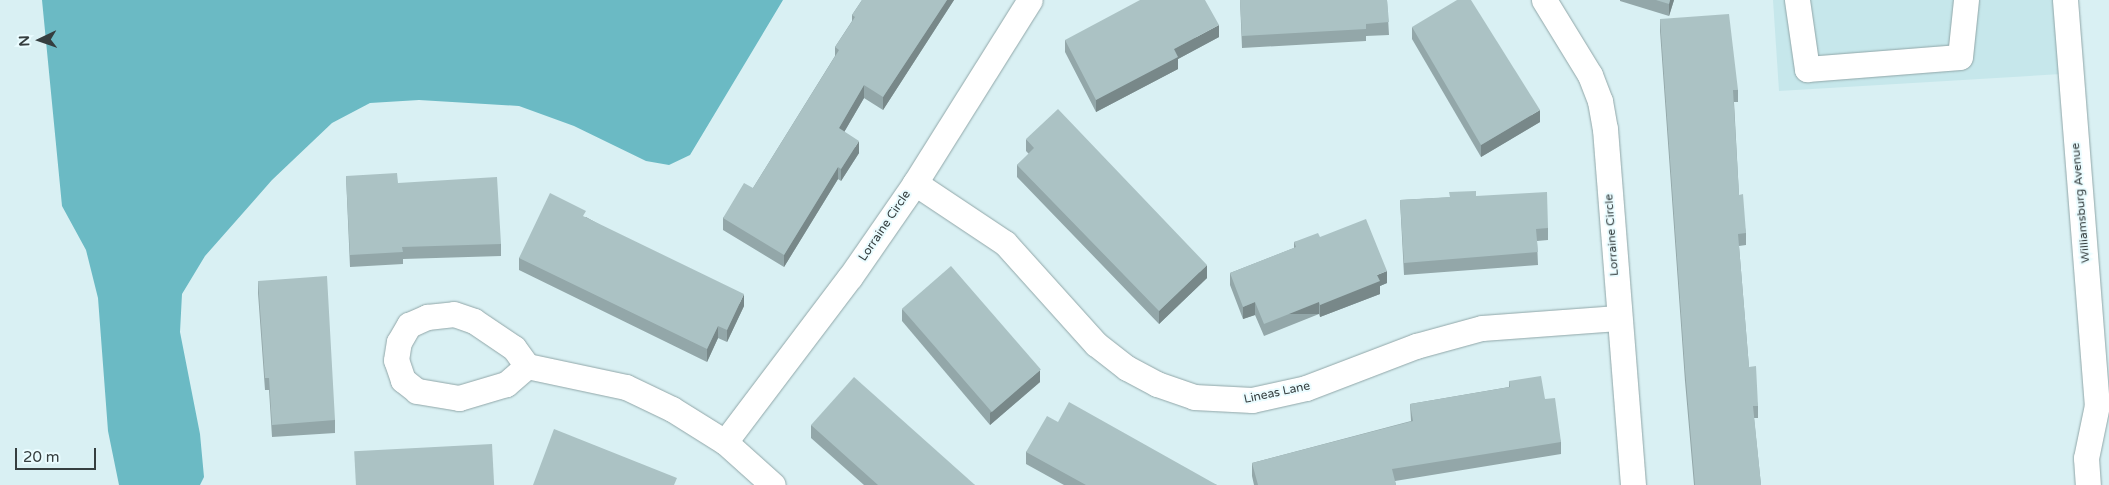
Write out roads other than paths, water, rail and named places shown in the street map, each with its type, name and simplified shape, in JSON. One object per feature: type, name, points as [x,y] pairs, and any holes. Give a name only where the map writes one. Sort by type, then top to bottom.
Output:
[{"type":"street","name":"Lorraine Circle","points":[[725,442],[850,277],[915,183],[1030,0]]},
{"type":"street","name":"Lorraine Circle","points":[[1544,0],[1590,75],[1600,101],[1605,129],[1618,318],[1633,485]]},
{"type":"street","points":[[1797,0],[1807,69],[1960,57],[1966,0]]},
{"type":"street","name":"Williamsburg Avenue","points":[[2066,0],[2097,405],[2086,458],[2088,485]]},
{"type":"street","name":"Lineas Lane","points":[[915,183],[1005,243],[1096,344],[1149,380],[1194,397],[1252,400],[1306,388],[1416,346],[1482,328],[1618,318]]},
{"type":"street","points":[[527,366],[506,384],[459,398],[416,391],[403,380],[396,360],[399,342],[408,324],[427,317],[454,314],[474,321],[514,348],[527,366],[626,387],[672,409],[725,442],[773,485]]},
{"type":"street","name":"Williamsburg Avenue","points":[[2097,405],[2109,433]]},
{"type":"water","points":[[42,0],[783,0],[690,155],[669,165],[646,161],[574,126],[519,106],[419,100],[370,103],[332,123],[272,180],[205,256],[182,294],[180,332],[200,434],[204,477],[200,485],[119,485],[108,431],[98,298],[86,250],[62,206]]}]
